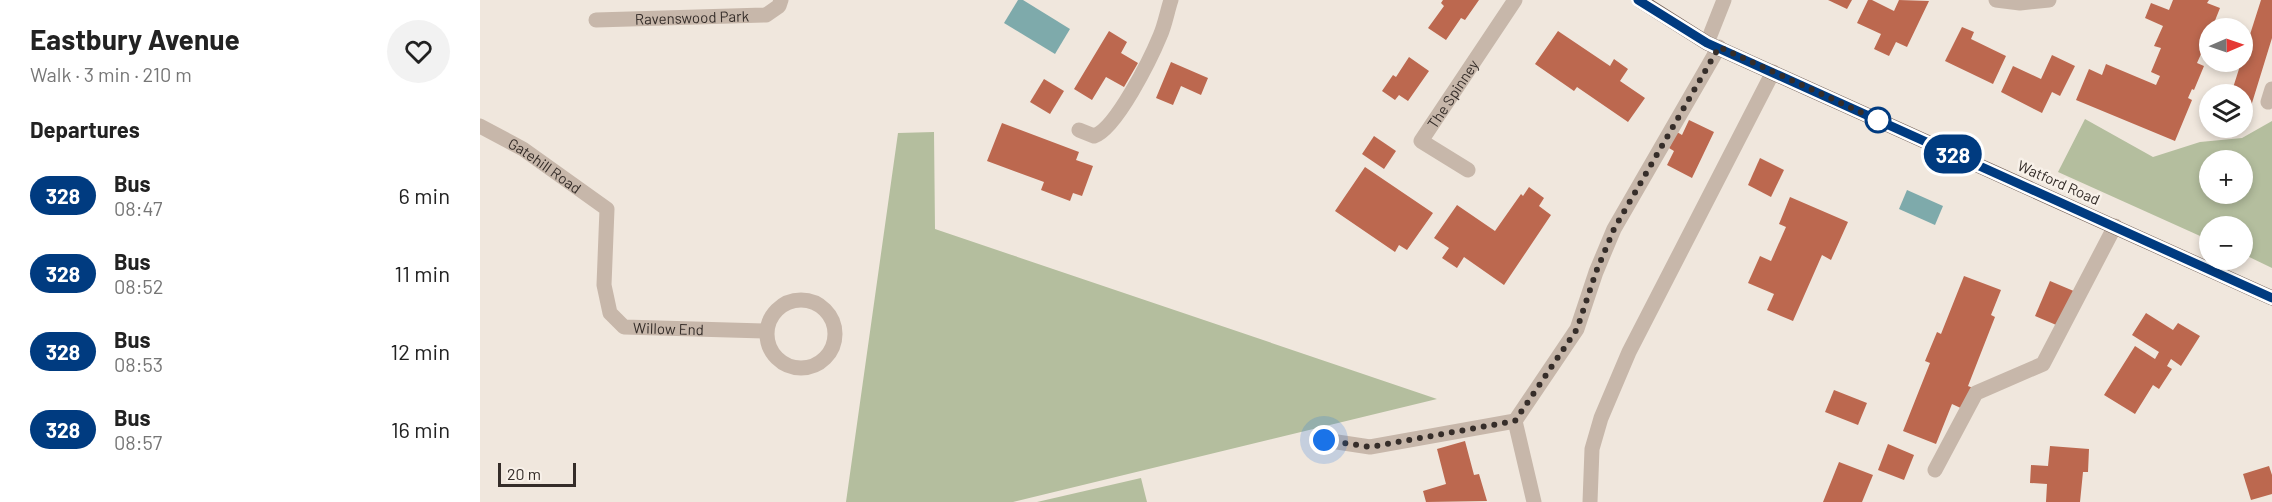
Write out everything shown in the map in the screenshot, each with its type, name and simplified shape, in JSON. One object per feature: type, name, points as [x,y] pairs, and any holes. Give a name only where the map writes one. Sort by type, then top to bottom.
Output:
[{"type":"main road","name":"Watford Road","points":[[1639,0],[1713,45],[2272,298]]},
{"type":"street","name":"Ravenswood Park","points":[[596,20],[766,15],[780,6],[781,0]]},
{"type":"street","points":[[1079,130],[1094,136],[1102,133],[1123,105],[1161,35],[1171,0]]},
{"type":"street","name":"The Spinney","points":[[1468,170],[1421,141],[1515,0]]},
{"type":"street","points":[[1324,440],[1370,447],[1515,421],[1577,329],[1596,272],[1614,229],[1713,45],[1724,0]]},
{"type":"street","points":[[1996,0],[2020,3],[2049,0]]},
{"type":"street","points":[[1590,502],[1592,449],[1601,418],[1629,352],[1773,72]]},
{"type":"street","name":"Gatehill Road","points":[[480,126],[523,149],[607,210]]},
{"type":"street","name":"Willow End","points":[[607,210],[604,285],[610,313],[624,327],[766,331]]},
{"type":"street","points":[[1935,470],[1976,393],[2043,364],[2115,226]]},
{"type":"street","points":[[807,300],[817,303],[832,320],[835,332],[834,343],[830,353],[822,361],[812,367],[801,369],[780,362],[767,343],[766,331],[775,310],[784,303],[807,300]]},
{"type":"street","points":[[1515,421],[1534,502]]},
{"type":"green space","points":[[2085,119],[2153,157],[2200,142],[2253,138],[2253,132],[2272,121],[2272,268],[2253,259],[2253,216],[2199,216],[2199,235],[2058,172]]},
{"type":"green space","points":[[934,132],[935,229],[1437,399],[1013,502],[846,502],[898,133]]},
{"type":"green space","points":[[1141,478],[1147,502],[1037,502]]},
{"type":"water","points":[[1018,0],[1023,0],[1070,29],[1055,54],[1004,23]]},
{"type":"water","points":[[1907,190],[1943,206],[1935,225],[1899,209]]},
{"type":"building","points":[[1443,0],[1479,0],[1465,20],[1461,18],[1446,40],[1428,28],[1444,6],[1441,3]]},
{"type":"building","points":[[1828,0],[1852,0],[1847,9]]},
{"type":"building","points":[[1868,0],[1894,11],[1899,0],[1929,1],[1907,47],[1896,42],[1889,56],[1874,49],[1881,34],[1857,23]]},
{"type":"building","points":[[2173,0],[2209,0],[2207,3],[2220,8],[2216,18],[2199,18],[2197,63],[2199,72],[2202,72],[2188,98],[2192,100],[2175,141],[2076,100],[2089,69],[2102,75],[2106,64],[2156,85],[2160,76],[2151,72],[2161,48],[2154,46],[2163,26],[2145,18],[2151,3],[2169,10]]},
{"type":"building","points":[[2261,0],[2272,0],[2272,38],[2253,100],[2253,84],[2234,84],[2238,72],[2253,72],[2253,25]]},
{"type":"building","points":[[1962,27],[1974,32],[1971,39],[2006,56],[1993,84],[1945,61]]},
{"type":"building","points":[[1109,31],[1127,42],[1121,53],[1138,63],[1124,87],[1106,77],[1092,100],[1074,89]]},
{"type":"building","points":[[1558,31],[1610,66],[1614,59],[1628,69],[1620,81],[1645,98],[1628,122],[1577,87],[1574,91],[1535,64]]},
{"type":"building","points":[[2052,55],[2075,66],[2060,96],[2052,92],[2042,113],[2001,92],[2013,66],[2041,79]]},
{"type":"building","points":[[1409,57],[1429,71],[1408,101],[1399,95],[1395,100],[1382,91],[1393,75],[1396,77]]},
{"type":"building","points":[[1171,62],[1208,78],[1201,95],[1181,86],[1173,105],[1156,98]]},
{"type":"building","points":[[1044,79],[1064,91],[1050,114],[1030,102]]},
{"type":"building","points":[[1689,120],[1714,132],[1692,178],[1667,165],[1674,151],[1669,148],[1677,132],[1682,135]]},
{"type":"building","points":[[1002,123],[1079,152],[1076,160],[1093,166],[1082,196],[1073,193],[1070,201],[1041,190],[1044,182],[987,161]]},
{"type":"building","points":[[1374,136],[1396,151],[1384,169],[1362,154]]},
{"type":"building","points":[[1760,158],[1784,170],[1771,197],[1748,185]]},
{"type":"building","points":[[1365,167],[1433,213],[1407,250],[1399,245],[1395,252],[1335,211]]},
{"type":"building","points":[[1529,187],[1544,198],[1539,206],[1551,215],[1504,285],[1464,257],[1457,268],[1442,258],[1449,248],[1434,238],[1457,205],[1495,231],[1521,194],[1523,196]]},
{"type":"building","points":[[1790,197],[1848,222],[1831,260],[1822,255],[1793,321],[1767,310],[1774,294],[1748,283],[1760,256],[1771,261],[1786,227],[1779,224]]},
{"type":"building","points":[[1964,276],[2001,290],[1991,315],[1995,317],[1968,386],[1973,388],[1965,410],[1952,404],[1936,444],[1903,431],[1930,363],[1925,361],[1937,332],[1941,334]]},
{"type":"building","points":[[2050,281],[2076,292],[2061,327],[2035,316]]},
{"type":"building","points":[[2146,313],[2173,330],[2178,323],[2200,336],[2181,366],[2171,359],[2167,366],[2172,369],[2159,389],[2153,385],[2135,414],[2104,395],[2135,346],[2155,359],[2159,352],[2132,335]]},
{"type":"building","points":[[1834,390],[1867,403],[1858,425],[1825,412]]},
{"type":"building","points":[[1465,441],[1474,475],[1479,474],[1487,501],[1426,502],[1423,491],[1446,484],[1437,449]]},
{"type":"building","points":[[1888,444],[1914,455],[1904,480],[1878,470]]},
{"type":"building","points":[[2050,446],[2089,449],[2088,472],[2083,472],[2080,502],[2046,502],[2047,484],[2030,483],[2031,465],[2048,466]]},
{"type":"building","points":[[1839,462],[1873,475],[1862,502],[1823,502]]},
{"type":"building","points":[[2269,466],[2272,475],[2272,494],[2251,500],[2243,474]]},
{"type":"bus line","name":"328","points":[[1638,0],[1707,43],[2272,298]]},
{"type":"route","points":[[1324,440],[1370,447],[1515,421],[1577,329],[1596,272],[1614,229],[1719,47],[1880,121],[1878,120]]}]
